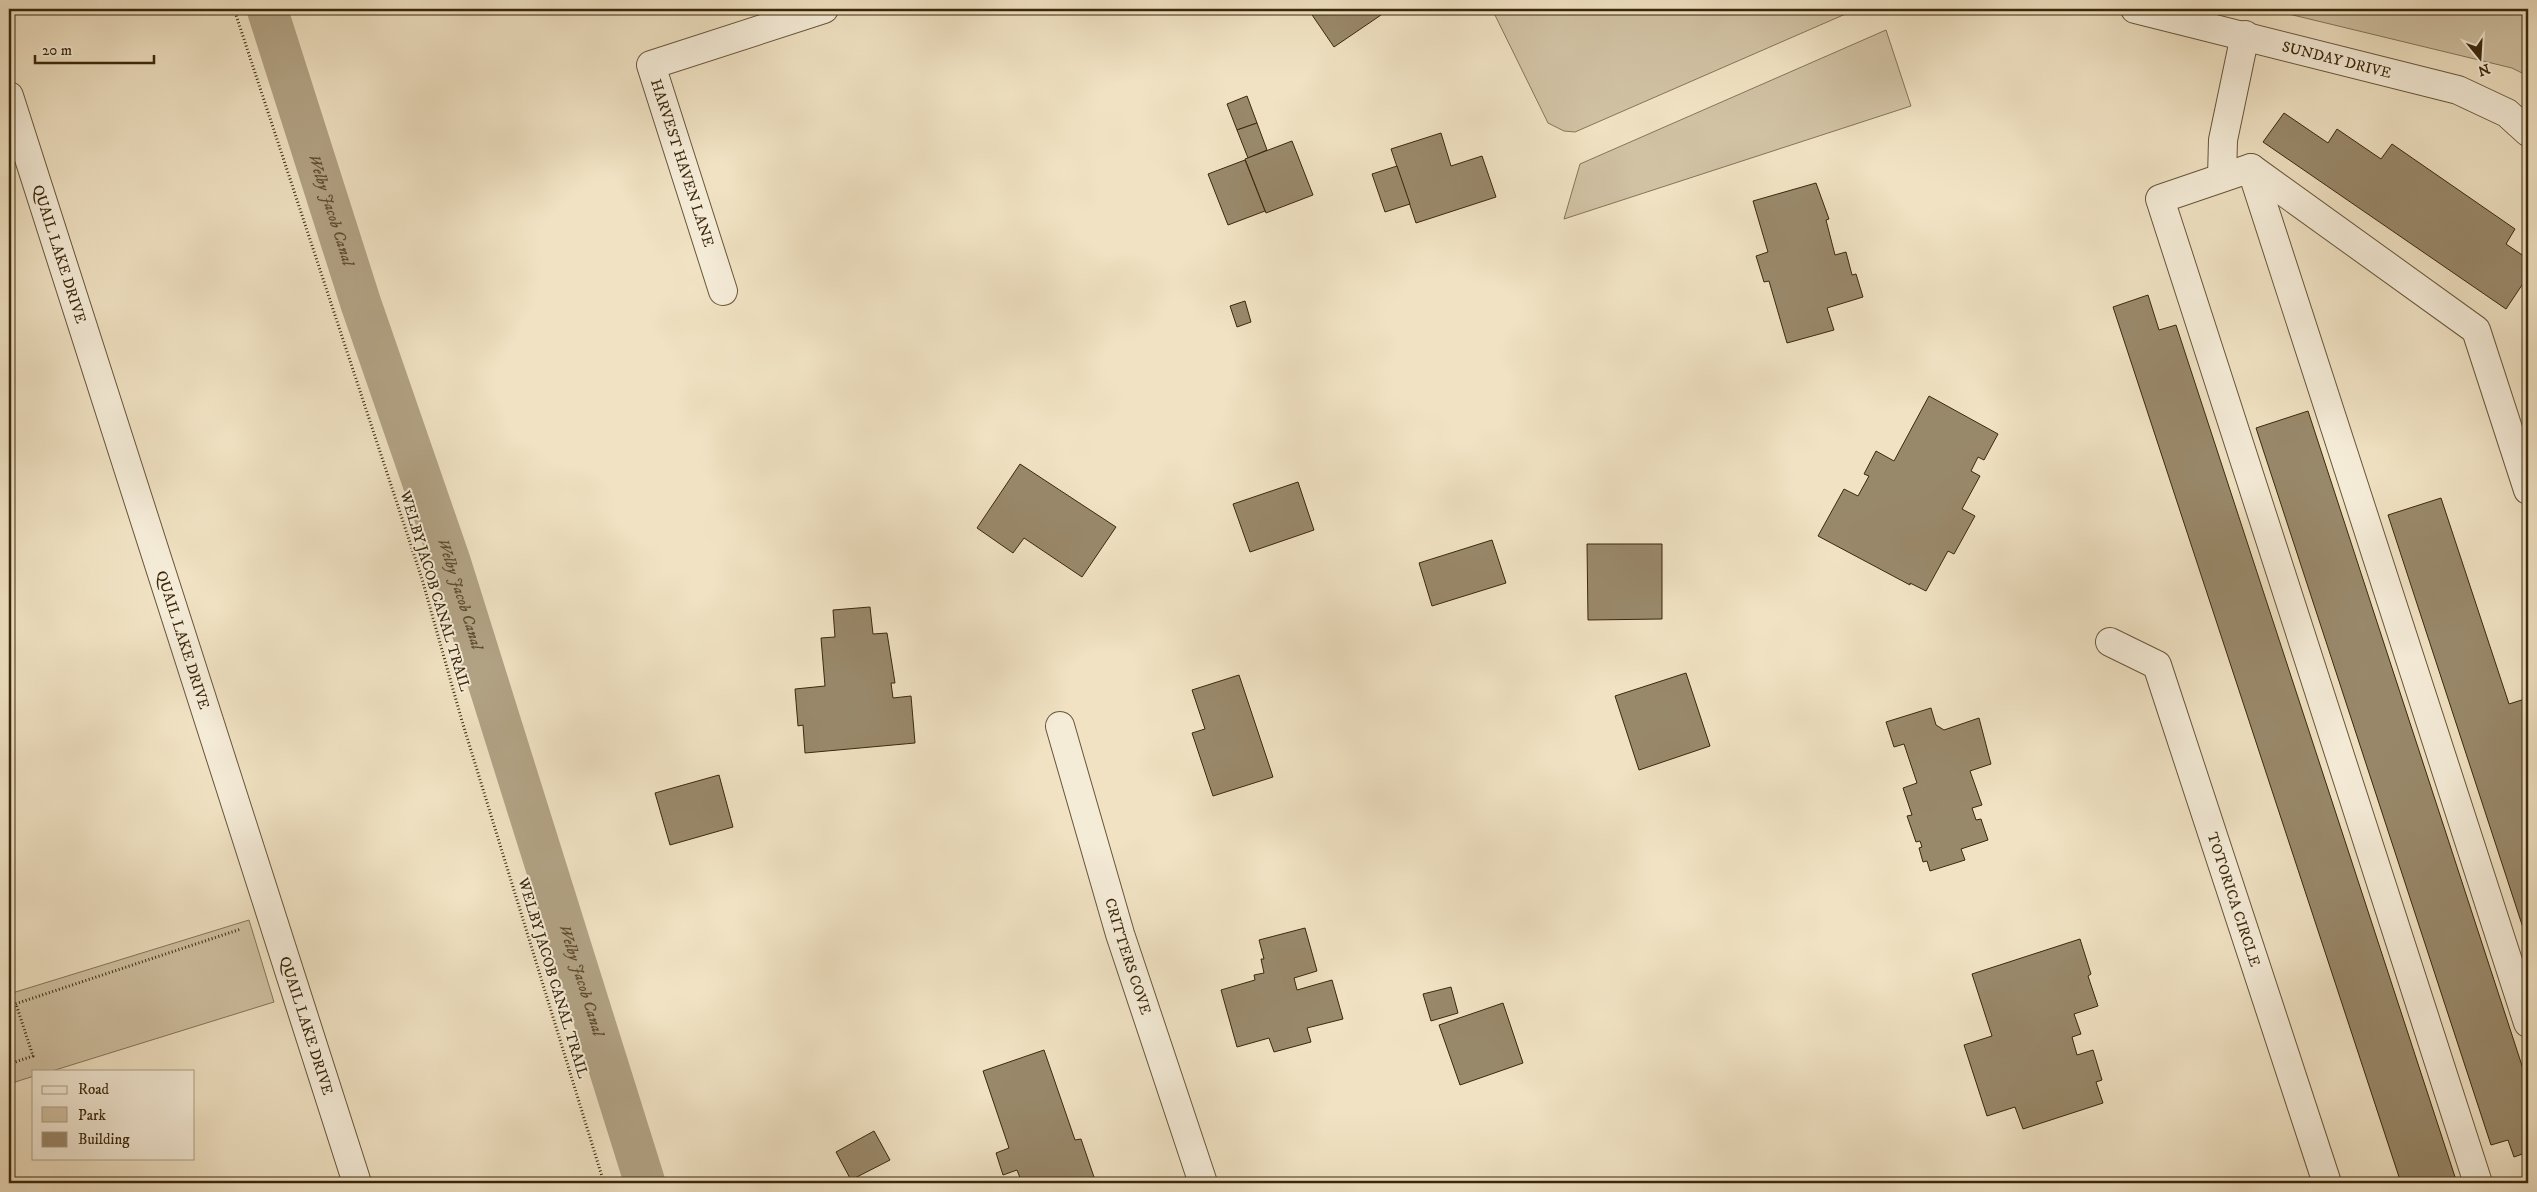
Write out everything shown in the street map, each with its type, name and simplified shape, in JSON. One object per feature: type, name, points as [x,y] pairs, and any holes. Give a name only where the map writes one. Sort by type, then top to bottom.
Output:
[{"type":"street","name":"HARVEST HAVEN LANE","points":[[723,291],[651,65],[824,9]]},
{"type":"street","name":"SUNDAY DRIVE","points":[[2136,9],[2458,90],[2507,113],[2528,132]]},
{"type":"street","points":[[2222,177],[2223,140],[2245,35]]},
{"type":"street","name":"QUAIL LAKE DRIVE","points":[[9,96],[357,1183]]},
{"type":"street","points":[[2251,168],[2160,199],[2478,1183]]},
{"type":"street","points":[[2251,168],[2476,330],[2528,490]]},
{"type":"street","points":[[2251,168],[2528,1023]]},
{"type":"street","name":"TOTORICA CIRCLE","points":[[2110,642],[2157,666],[2327,1183]]},
{"type":"street","name":"CRITTERS COVE","points":[[1060,726],[1120,934],[1203,1183]]},
{"type":"path","name":"WELBY JACOB CANAL TRAIL","points":[[234,9],[422,579],[462,721],[604,1183]]},
{"type":"path","points":[[9,1006],[272,918]]},
{"type":"path","points":[[9,1064],[33,1056],[16,1004]]},
{"type":"green space","points":[[1492,9],[1857,9],[1575,132],[1564,131],[1548,123]]},
{"type":"green space","points":[[2268,9],[2516,9],[2528,17],[2528,76],[2512,68]]},
{"type":"green space","points":[[1886,30],[1911,106],[1564,219],[1580,164]]},
{"type":"green space","points":[[249,920],[274,1002],[55,1070],[32,1070],[32,1077],[9,1084],[9,994]]},
{"type":"building","points":[[1308,9],[1377,9],[1381,15],[1334,47]]},
{"type":"building","points":[[1247,96],[1257,123],[1237,130],[1227,104]]},
{"type":"building","points":[[2284,113],[2328,143],[2337,129],[2381,159],[2392,144],[2515,229],[2506,244],[2528,259],[2528,276],[2506,309],[2263,142]]},
{"type":"building","points":[[1257,123],[1267,150],[1248,158],[1237,130]]},
{"type":"building","points":[[1441,133],[1451,166],[1482,156],[1496,197],[1416,223],[1391,149]]},
{"type":"building","points":[[1292,141],[1313,195],[1266,213],[1245,159]]},
{"type":"building","points":[[1245,160],[1265,211],[1228,225],[1208,174]]},
{"type":"building","points":[[1397,166],[1410,204],[1385,212],[1372,174]]},
{"type":"building","points":[[1816,183],[1829,219],[1826,220],[1835,255],[1846,252],[1852,275],[1856,274],[1863,297],[1827,308],[1834,330],[1787,343],[1769,281],[1764,282],[1756,256],[1768,252],[1753,201]]},
{"type":"building","points":[[2148,295],[2159,330],[2176,325],[2457,1183],[2401,1183],[2113,307]]},
{"type":"building","points":[[1245,301],[1251,322],[1237,327],[1230,306]]},
{"type":"building","points":[[1929,396],[1998,434],[1984,460],[1978,457],[1971,471],[1980,476],[1962,509],[1975,516],[1954,554],[1948,551],[1926,591],[1910,583],[1910,585],[1818,536],[1844,489],[1858,496],[1869,476],[1864,474],[1876,451],[1894,461]]},
{"type":"building","points":[[2308,411],[2528,1084],[2528,1152],[2514,1157],[2508,1140],[2491,1145],[2256,428]]},
{"type":"building","points":[[1020,464],[1116,527],[1082,577],[1024,538],[1013,553],[977,528]]},
{"type":"building","points":[[1298,482],[1314,530],[1250,552],[1233,504]]},
{"type":"building","points":[[2441,498],[2509,704],[2528,698],[2528,943],[2388,515]]},
{"type":"building","points":[[1492,540],[1506,583],[1432,606],[1419,563]]},
{"type":"building","points":[[1587,544],[1662,544],[1662,619],[1588,620]]},
{"type":"building","points":[[870,607],[873,634],[887,633],[895,683],[891,683],[893,698],[911,696],[915,743],[805,753],[803,725],[798,726],[795,689],[825,686],[821,638],[835,637],[833,610]]},
{"type":"building","points":[[1686,673],[1710,746],[1639,770],[1615,696]]},
{"type":"building","points":[[1239,675],[1273,777],[1213,796],[1192,733],[1205,729],[1192,690]]},
{"type":"building","points":[[1931,708],[1936,725],[1944,730],[1979,718],[1991,764],[1970,771],[1982,805],[1972,808],[1976,820],[1981,819],[1988,840],[1961,849],[1965,860],[1930,871],[1927,861],[1923,862],[1919,848],[1922,847],[1920,841],[1916,842],[1907,816],[1912,815],[1903,788],[1917,783],[1904,744],[1894,747],[1886,722]]},
{"type":"building","points":[[719,775],[733,827],[670,845],[655,793]]},
{"type":"building","points":[[1305,928],[1317,971],[1294,978],[1297,990],[1332,980],[1343,1019],[1307,1028],[1311,1042],[1274,1052],[1269,1038],[1237,1047],[1221,990],[1255,980],[1254,975],[1264,973],[1261,959],[1264,959],[1259,940]]},
{"type":"building","points":[[2080,939],[2091,974],[2088,976],[2098,1006],[2074,1014],[2081,1034],[2072,1037],[2077,1055],[2093,1050],[2102,1080],[2096,1082],[2103,1103],[2023,1129],[2015,1107],[1987,1116],[1964,1045],[1992,1036],[1972,974]]},
{"type":"building","points":[[1451,987],[1458,1013],[1431,1021],[1423,994]]},
{"type":"building","points":[[1503,1003],[1523,1063],[1460,1085],[1439,1025]]},
{"type":"building","points":[[1044,1050],[1075,1140],[1081,1139],[1096,1183],[1022,1183],[1017,1170],[1003,1175],[996,1153],[1009,1148],[983,1071]]},
{"type":"building","points":[[874,1131],[890,1160],[851,1180],[836,1152]]},
{"type":"waterway","name":"Welby Jacob Canal","points":[[267,9],[361,304],[450,561],[645,1183]]}]
